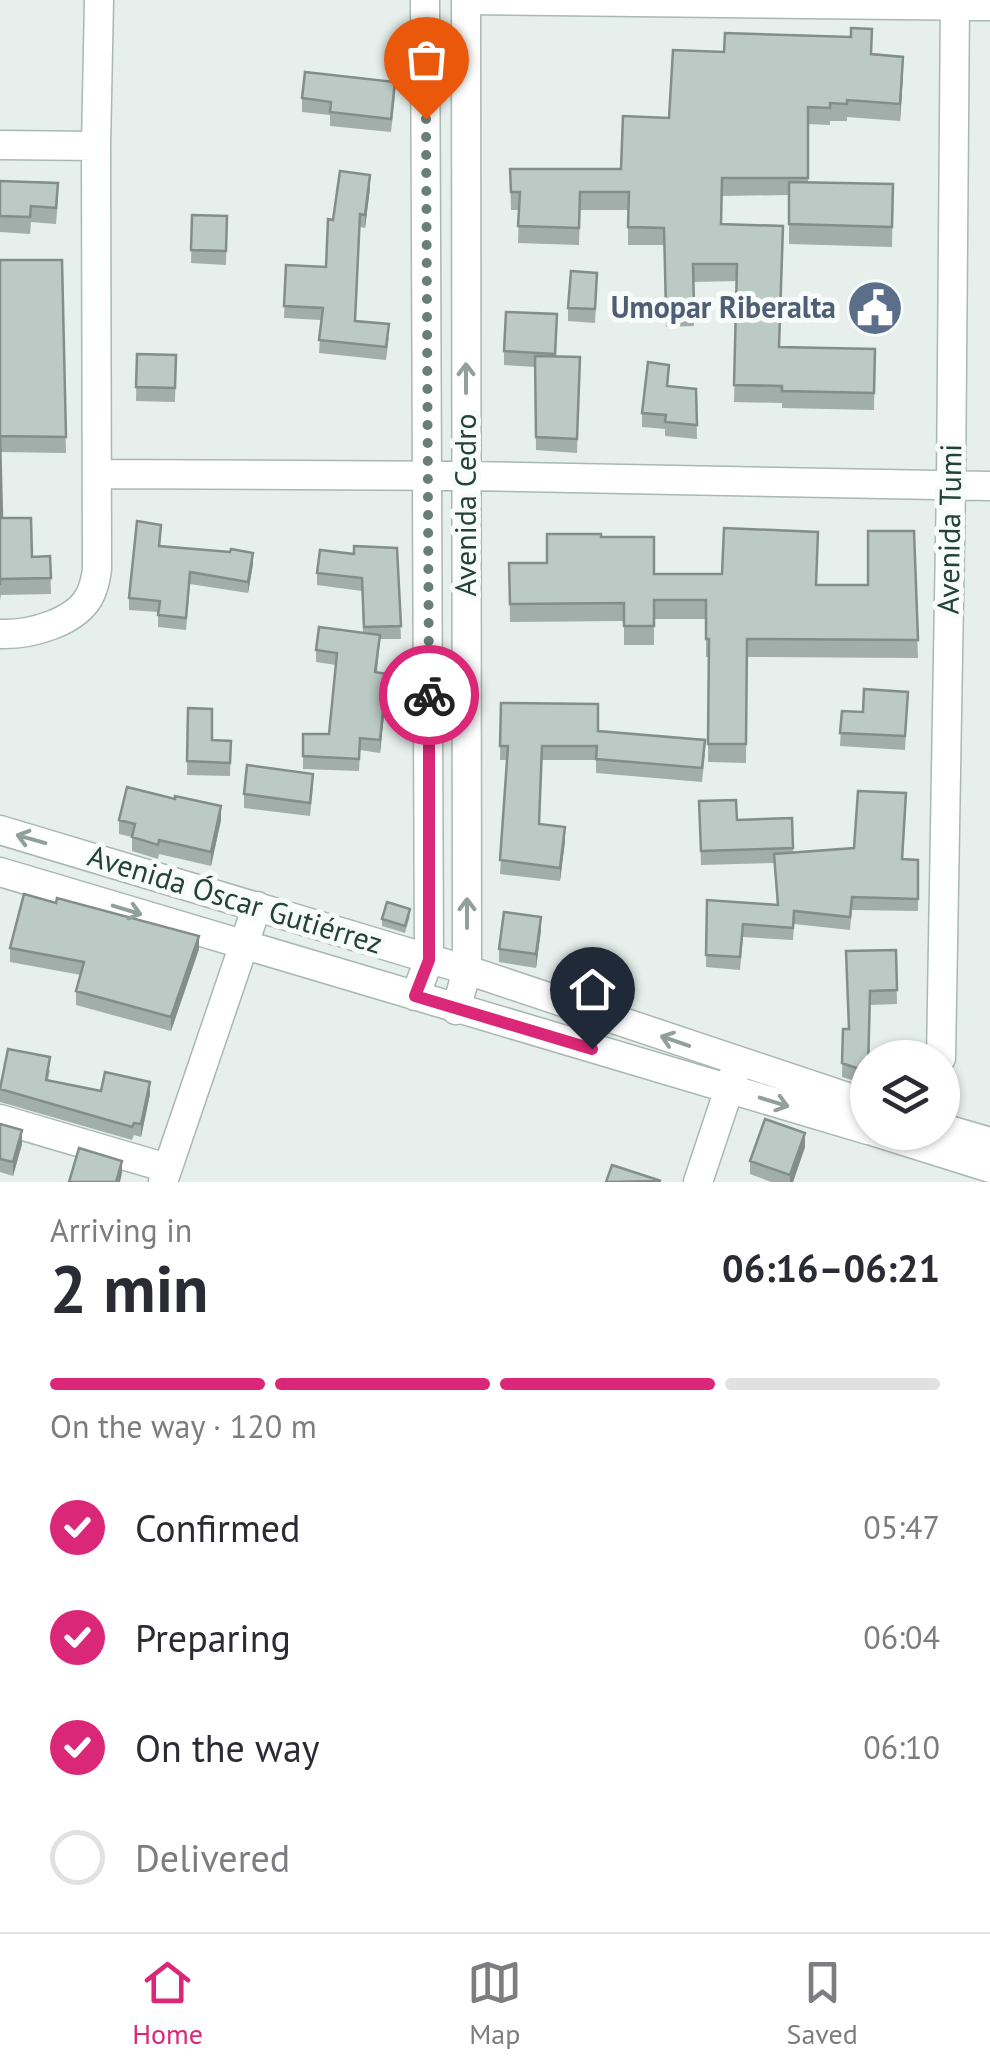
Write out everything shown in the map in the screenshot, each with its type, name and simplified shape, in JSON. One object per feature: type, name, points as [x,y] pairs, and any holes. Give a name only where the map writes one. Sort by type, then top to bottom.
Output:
[{"type":"street","points":[[0,634],[18,635],[64,620],[90,596],[98,570],[99,0]]},
{"type":"street","name":"Avenida Cedro","points":[[415,996],[429,960],[424,0]]},
{"type":"street","points":[[466,0],[990,6]]},
{"type":"street","name":"Avenida Cedro","points":[[456,1010],[466,970],[466,0]]},
{"type":"street","name":"Avenida Tumi","points":[[941,1040],[952,485],[955,3]]},
{"type":"street","points":[[0,145],[96,146]]},
{"type":"street","points":[[97,474],[990,486]]},
{"type":"street","name":"Avenida Óscar Gutiérrez","points":[[0,830],[466,970],[850,1123]]},
{"type":"street","name":"Avenida Óscar Gutiérrez","points":[[0,872],[456,1010],[850,1100]]},
{"type":"street","points":[[0,1119],[165,1175],[257,906]]},
{"type":"street","points":[[698,1182],[734,1075]]},
{"type":"street","points":[[960,1139],[990,1142]]},
{"type":"street","points":[[957,1150],[990,1168]]},
{"type":"building","points":[[851,28],[872,29],[871,54],[903,57],[900,104],[847,100],[847,104],[830,103],[830,108],[808,107],[808,178],[722,178],[721,224],[783,226],[779,347],[875,349],[874,393],[782,391],[782,386],[734,385],[737,264],[693,264],[694,309],[666,310],[664,228],[628,227],[629,192],[580,192],[579,228],[518,226],[520,192],[511,192],[510,169],[621,169],[623,116],[669,118],[673,50],[724,52],[725,33],[851,37]]},
{"type":"building","points":[[305,72],[395,82],[391,119],[330,112],[331,102],[302,98]]},
{"type":"building","points":[[340,171],[370,175],[365,215],[360,214],[355,321],[389,324],[386,347],[319,340],[323,308],[284,306],[286,265],[326,267],[328,219],[333,220]]},
{"type":"building","points":[[0,181],[58,183],[56,208],[31,206],[30,217],[0,216]]},
{"type":"building","points":[[789,182],[893,184],[892,227],[789,224]]},
{"type":"building","points":[[192,215],[227,216],[226,251],[191,250]]},
{"type":"building","points":[[0,260],[62,260],[66,437],[0,436]]},
{"type":"building","points":[[571,271],[597,273],[595,309],[568,308]]},
{"type":"building","points":[[506,312],[557,314],[555,354],[504,351]]},
{"type":"building","points":[[137,354],[176,355],[175,388],[136,387]]},
{"type":"building","points":[[535,356],[580,357],[577,439],[536,437]]},
{"type":"building","points":[[648,362],[669,365],[667,386],[696,389],[697,425],[665,422],[666,415],[642,413]]},
{"type":"building","points":[[0,436],[2,518],[31,518],[32,557],[50,556],[51,578],[0,579]]},
{"type":"building","points":[[137,521],[161,525],[159,546],[253,553],[248,582],[190,572],[186,618],[158,615],[160,601],[129,598]]},
{"type":"building","points":[[724,528],[818,532],[816,585],[868,585],[868,531],[914,531],[918,640],[747,639],[746,744],[708,744],[706,600],[654,600],[654,626],[624,626],[624,603],[510,604],[509,563],[547,563],[547,534],[654,537],[654,574],[722,574]]},
{"type":"building","points":[[354,546],[397,548],[401,626],[364,627],[362,578],[317,573],[320,550],[354,554]]},
{"type":"building","points":[[319,627],[380,635],[375,672],[387,674],[380,740],[360,738],[359,759],[303,756],[303,734],[329,734],[337,653],[316,650]]},
{"type":"building","points":[[864,689],[908,692],[905,736],[840,733],[842,711],[863,712]]},
{"type":"building","points":[[501,703],[598,704],[598,731],[705,740],[702,768],[596,759],[597,746],[542,746],[539,824],[565,827],[560,868],[500,860],[508,746],[500,746]]},
{"type":"building","points":[[188,708],[212,709],[212,740],[231,741],[230,763],[187,761]]},
{"type":"building","points":[[247,765],[313,774],[310,803],[244,794]]},
{"type":"building","points":[[127,787],[221,806],[211,852],[159,840],[158,845],[132,837],[135,824],[119,820]]},
{"type":"building","points":[[858,791],[906,793],[902,859],[918,860],[918,899],[852,897],[850,917],[794,911],[793,928],[743,924],[740,957],[706,955],[707,900],[778,905],[774,854],[854,848]]},
{"type":"building","points":[[736,800],[737,820],[792,818],[793,848],[701,851],[699,801]]},
{"type":"building","points":[[24,894],[56,903],[57,898],[199,936],[171,1017],[76,991],[84,962],[10,948]]},
{"type":"building","points":[[387,902],[410,909],[405,926],[382,919]]},
{"type":"building","points":[[504,912],[541,917],[536,954],[499,949]]},
{"type":"building","points":[[896,950],[897,990],[870,991],[869,1040],[850,1040],[850,1066],[842,1063],[843,1029],[849,1029],[846,951]]},
{"type":"building","points":[[8,1049],[50,1057],[46,1080],[101,1091],[105,1072],[150,1082],[141,1124],[134,1123],[132,1127],[0,1089]]},
{"type":"building","points":[[765,1119],[805,1133],[790,1175],[750,1161]]},
{"type":"building","points":[[0,1124],[22,1130],[13,1162],[0,1159]]},
{"type":"building","points":[[79,1148],[122,1161],[116,1182],[69,1182]]},
{"type":"building","points":[[612,1165],[661,1181],[606,1182]]},
{"type":"way so far","points":[[426,119],[429,695]]},
{"type":"place","name":"Umopar Riberalta","points":[[875,308]]},
{"type":"route","points":[[429,695],[429,960],[415,996],[592,1049]]}]
